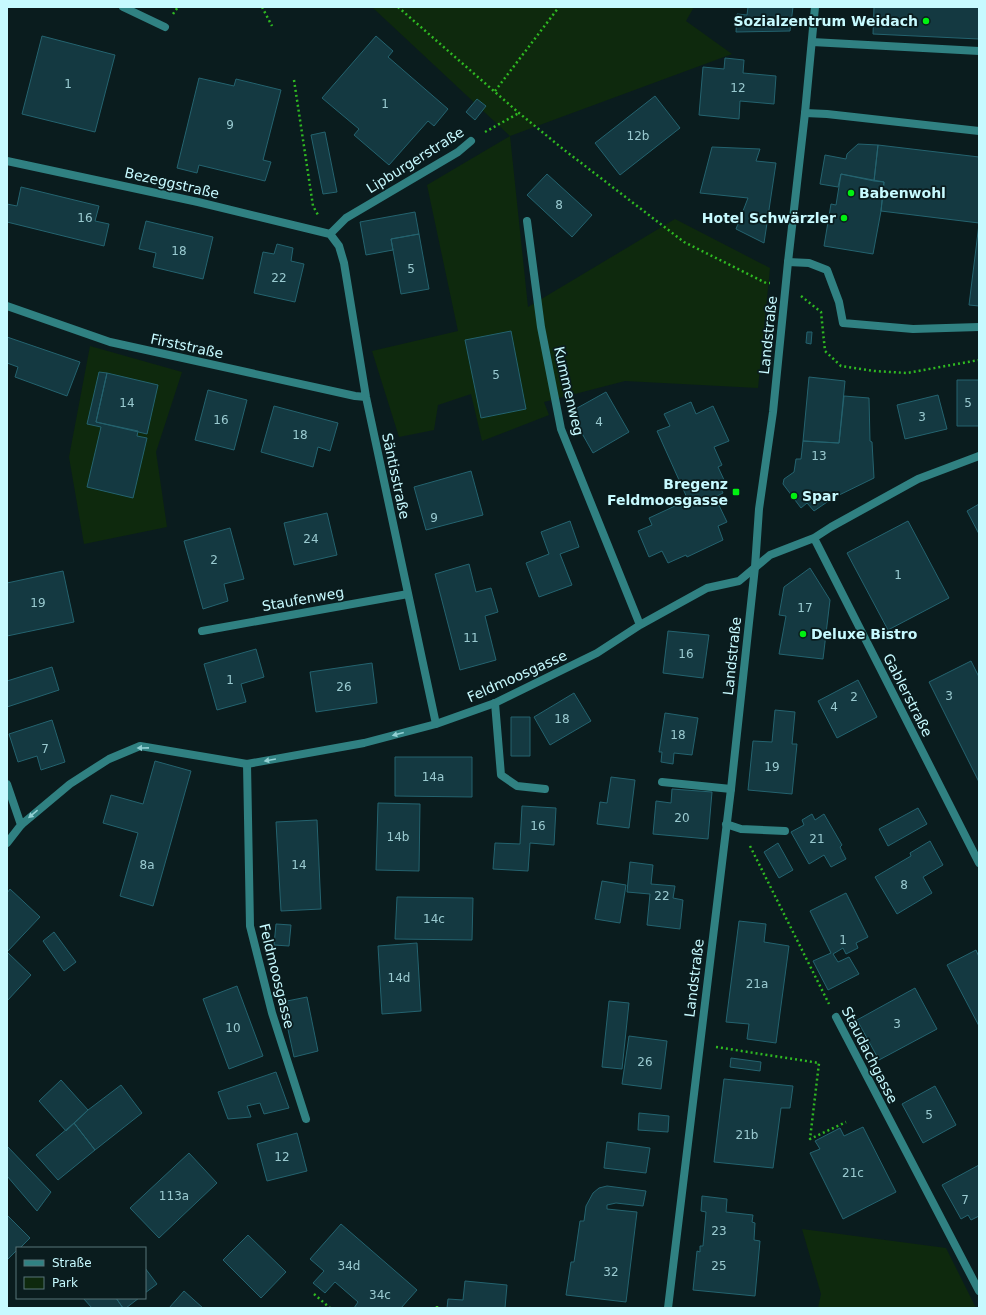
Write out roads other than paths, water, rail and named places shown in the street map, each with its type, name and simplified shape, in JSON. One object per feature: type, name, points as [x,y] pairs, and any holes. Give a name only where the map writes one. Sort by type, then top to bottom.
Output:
[{"type":"street","points":[[123,7],[165,27]]},
{"type":"street","name":"Landstraße","points":[[668,1308],[730,789],[755,567],[759,509],[773,412],[815,7]]},
{"type":"street","points":[[812,42],[979,51]]},
{"type":"street","points":[[805,113],[827,114],[979,131]]},
{"type":"street","name":"Lipburgerstraße","points":[[330,234],[346,218],[458,152],[471,141]]},
{"type":"street","name":"Bezeggstraße","points":[[7,160],[198,202],[330,234]]},
{"type":"street","name":"Kummenweg","points":[[528,221],[541,327],[561,429],[640,625]]},
{"type":"street","name":"Säntisstraße","points":[[330,234],[339,246],[344,263],[366,397],[436,724]]},
{"type":"street","points":[[788,262],[809,262],[827,270],[838,302],[843,323],[913,329],[979,327]]},
{"type":"street","name":"Firststraße","points":[[7,306],[110,342],[355,396],[366,397]]},
{"type":"street","name":"Feldmoosgasse","points":[[7,843],[21,825],[70,784],[109,759],[140,746],[247,764],[364,743],[436,724],[496,703],[597,654],[640,625],[707,588],[739,581],[770,555],[814,538],[918,479],[979,456]]},
{"type":"street","name":"Gablerstraße","points":[[814,538],[979,863]]},
{"type":"street","name":"Staufenweg","points":[[202,631],[408,594]]},
{"type":"street","points":[[496,703],[501,775],[517,786],[545,789]]},
{"type":"street","name":"Feldmoosgasse","points":[[247,764],[250,926],[272,1013],[306,1119]]},
{"type":"street","points":[[662,782],[730,789]]},
{"type":"street","points":[[7,784],[21,825]]},
{"type":"street","points":[[726,824],[741,829],[785,831]]},
{"type":"street","name":"Staudachgasse","points":[[836,1017],[979,1291]]},
{"type":"place","name":"Sozialzentrum Weidach","points":[[926,21]]},
{"type":"place","name":"Babenwohl","points":[[851,193]]},
{"type":"place","name":"Hotel Schwärzler","points":[[844,218]]},
{"type":"place","name":"Bregenz Feldmoosgasse","points":[[736,492]]},
{"type":"place","name":"Spar","points":[[794,496]]},
{"type":"place","name":"Deluxe Bistro","points":[[803,634]]}]
